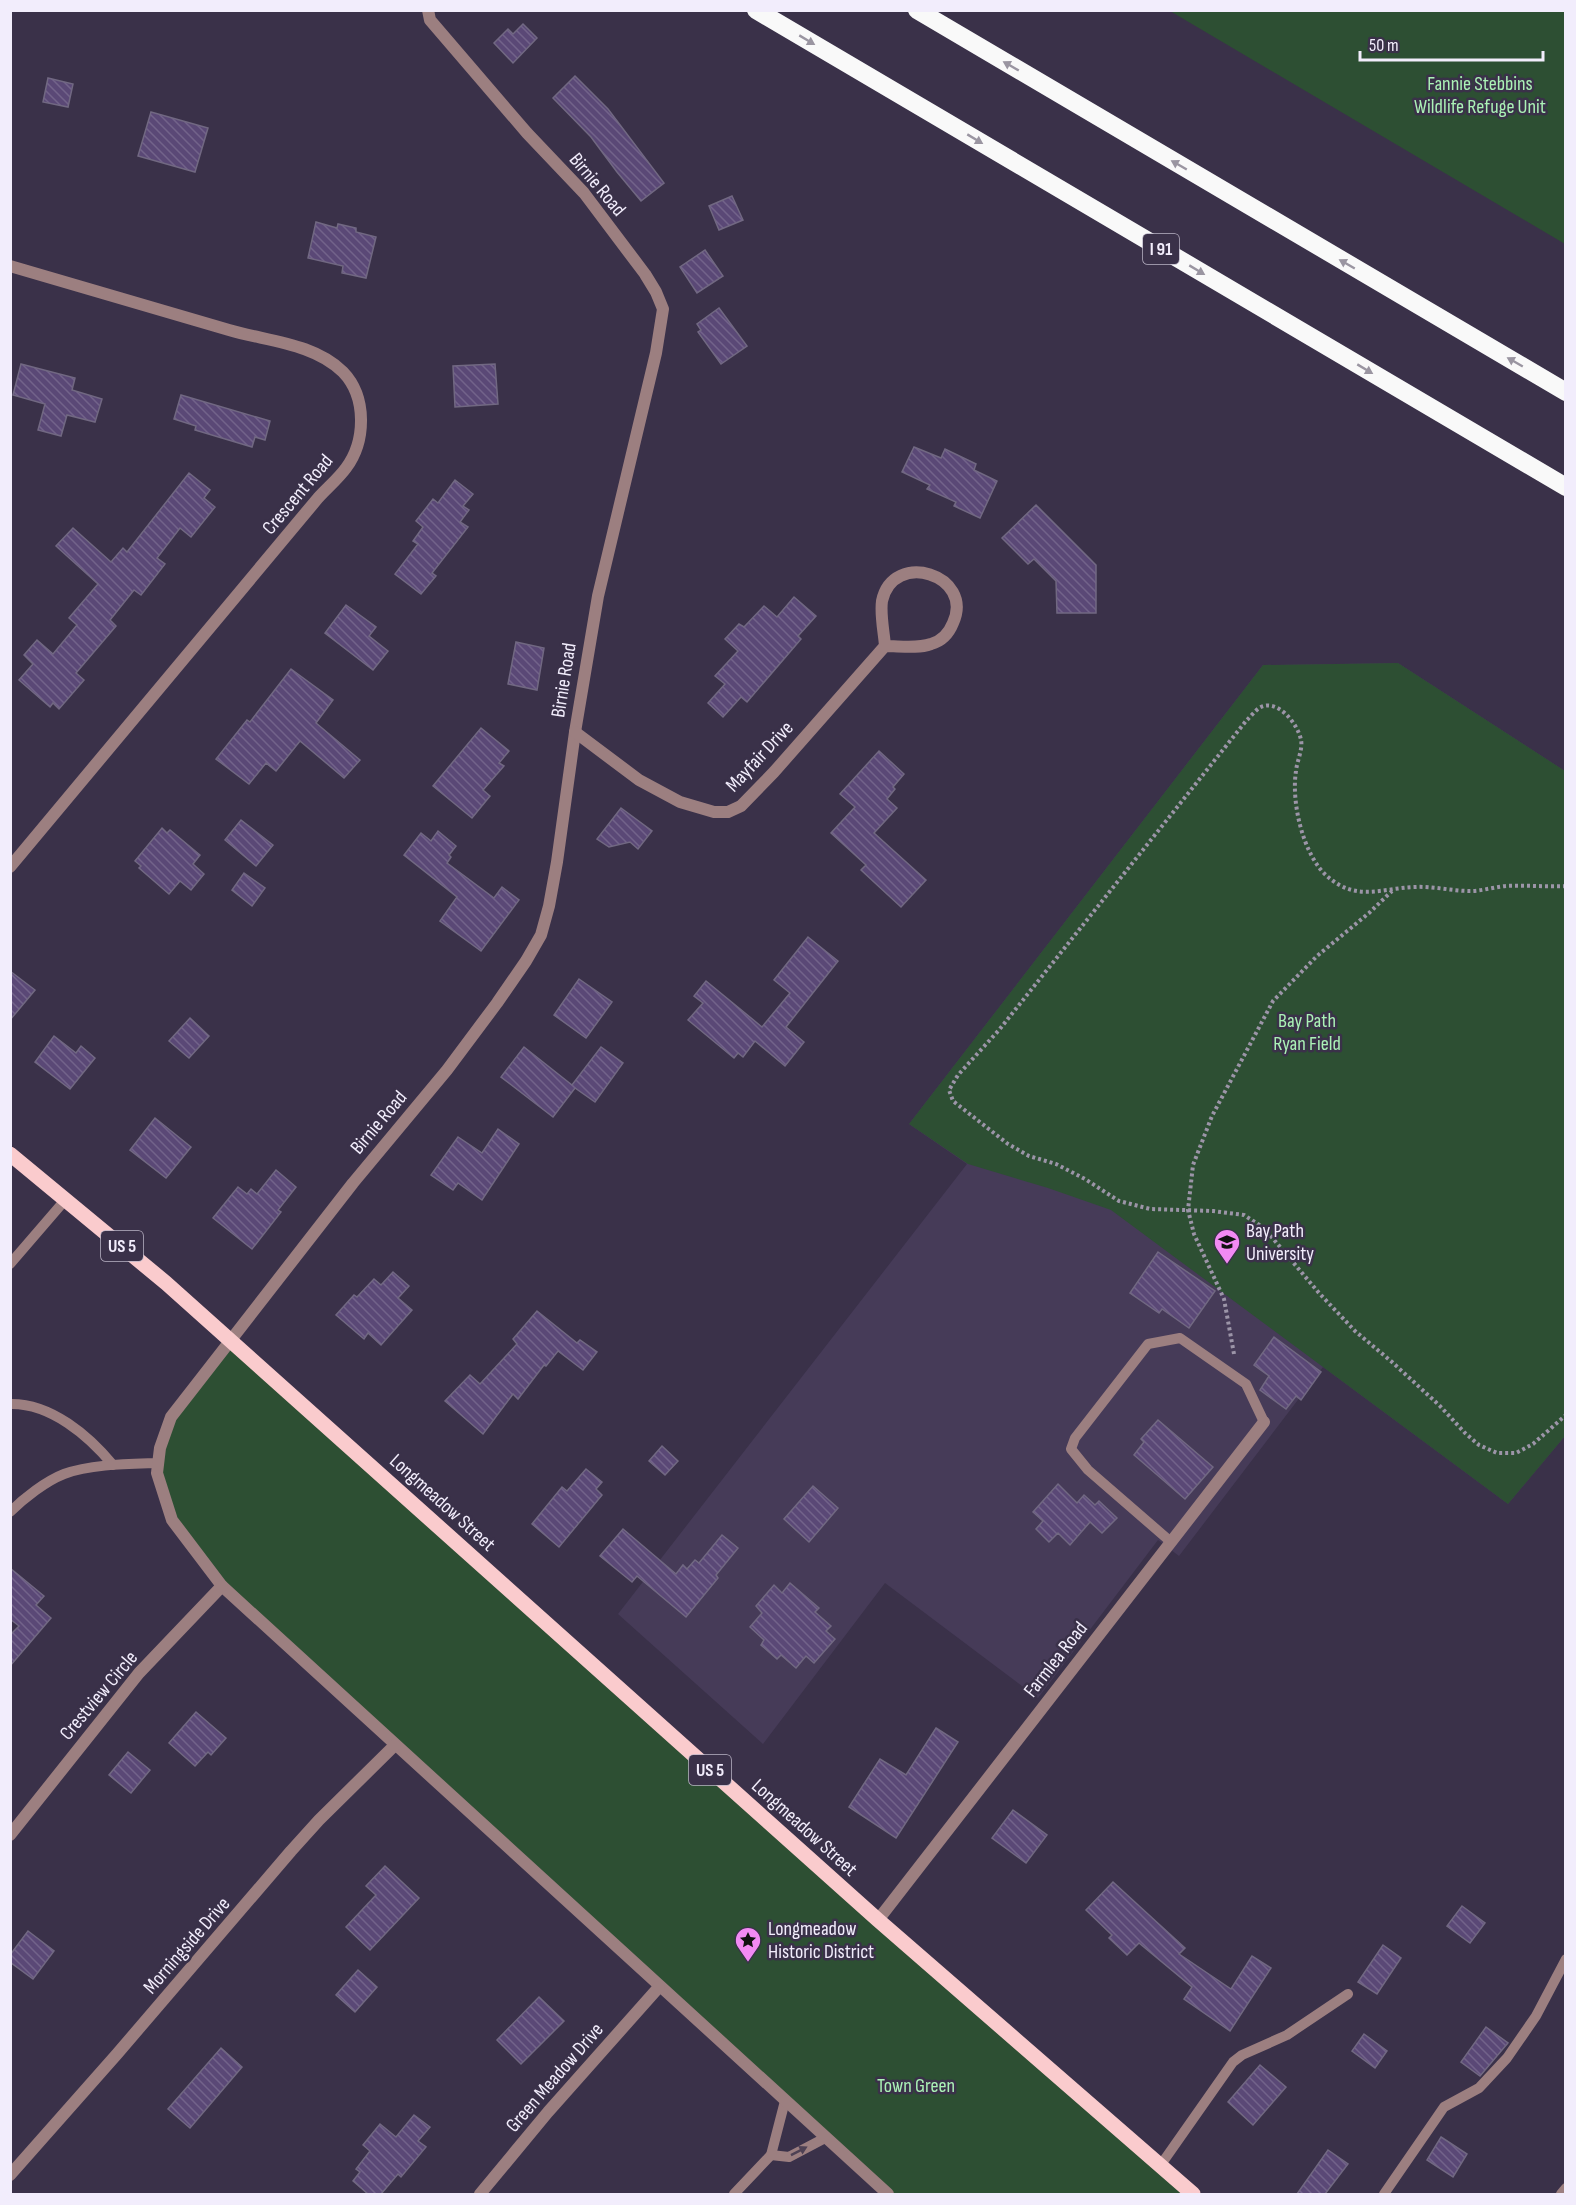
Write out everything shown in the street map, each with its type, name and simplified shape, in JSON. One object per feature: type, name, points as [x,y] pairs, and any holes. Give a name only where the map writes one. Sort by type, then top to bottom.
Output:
[{"type":"highway","name":"I 91","points":[[756,10],[1566,487]]},
{"type":"highway","points":[[917,10],[1566,392]]},
{"type":"main road","name":"Longmeadow Street","points":[[10,1154],[232,1341],[878,1920],[1193,2194]]},
{"type":"street","name":"Birnie Road","points":[[232,1341],[353,1183],[472,1037],[536,944],[543,930],[552,891],[598,596],[644,408],[663,309],[645,274],[600,213],[527,134],[430,20],[428,10]]},
{"type":"street","name":"Crescent Road","points":[[10,266],[315,353],[344,373],[357,394],[361,414],[358,442],[346,468],[318,498],[10,867]]},
{"type":"street","points":[[922,572],[934,574],[945,582],[953,592],[957,605],[950,630],[942,639],[920,646],[885,646],[881,610],[883,598],[897,578],[909,573],[922,572]]},
{"type":"street","name":"Mayfair Drive","points":[[575,732],[639,780],[680,802],[714,812],[728,812],[741,806],[774,772],[885,646]]},
{"type":"street","points":[[232,1341],[171,1417],[160,1448],[157,1473],[172,1520],[222,1586],[888,2194]]},
{"type":"street","name":"Farmlea Road","points":[[878,1920],[1264,1422]]},
{"type":"street","name":"Crestview Circle","points":[[10,1834],[104,1715],[222,1586]]},
{"type":"street","name":"Morningside Drive","points":[[10,2175],[291,1851],[395,1745]]},
{"type":"street","name":"Green Meadow Drive","points":[[480,2194],[548,2112],[659,1987]]},
{"type":"lane","points":[[10,1264],[66,1199]]},
{"type":"lane","points":[[1171,1542],[1088,1470],[1071,1449],[1075,1438],[1148,1344],[1180,1338],[1246,1384],[1264,1422]]},
{"type":"lane","points":[[10,1404],[42,1410],[96,1444],[113,1465]]},
{"type":"lane","points":[[10,1512],[25,1498],[64,1474],[113,1465],[158,1463]]},
{"type":"lane","points":[[1384,2194],[1444,2108],[1479,2088],[1507,2058],[1536,2016],[1566,1959]]},
{"type":"lane","points":[[1160,2166],[1233,2062],[1242,2055],[1287,2035],[1348,1994]]},
{"type":"lane","points":[[734,2194],[771,2155],[784,2101]]},
{"type":"lane","points":[[771,2155],[789,2157],[825,2138]]},
{"type":"lane","points":[[1561,2194],[1566,2188]]},
{"type":"path","points":[[1566,886],[1502,886],[1470,891],[1416,886],[1369,893],[1347,889],[1328,877],[1316,861],[1302,832],[1294,806],[1301,741],[1296,728],[1284,712],[1270,705],[1260,707],[1246,721],[999,1030],[958,1075],[949,1090],[953,1101],[1008,1144],[1029,1156],[1056,1164],[1119,1201],[1150,1209],[1244,1215],[1264,1228],[1318,1293],[1479,1445],[1497,1453],[1516,1453],[1533,1444],[1566,1415]]},
{"type":"path","points":[[1238,1378],[1224,1299],[1194,1234],[1188,1210],[1193,1165],[1212,1116],[1274,1001],[1317,956],[1369,914],[1392,891]]},
{"type":"shaded area","name":"Bay Path Ryan Field","points":[[1398,663],[1565,771],[1565,1436],[1508,1504],[1323,1367],[1179,1556],[1158,1540],[1038,1698],[885,1583],[763,1744],[618,1614],[967,1164],[909,1124],[1263,665]]},
{"type":"green space","name":"Fannie Stebbins Wildlife Refuge Unit","points":[[1170,11],[1565,11],[1565,244]]},
{"type":"green space","name":"Bay Path Ryan Field","points":[[1398,663],[1565,771],[1565,1436],[1508,1504],[1111,1210],[968,1164],[909,1124],[1263,665]]},
{"type":"green space","name":"Town Green","points":[[232,1341],[1193,2194],[888,2194],[222,1586],[172,1520],[157,1473],[171,1417]]},
{"type":"building","points":[[523,24],[537,38],[513,63],[494,43],[508,29],[513,34]]},
{"type":"building","points":[[575,76],[608,109],[664,183],[641,201],[591,137],[553,98]]},
{"type":"building","points":[[48,78],[73,84],[68,107],[43,102]]},
{"type":"building","points":[[151,112],[208,128],[195,172],[138,156]]},
{"type":"building","points":[[732,196],[743,220],[719,230],[709,206]]},
{"type":"building","points":[[316,222],[337,228],[338,224],[356,228],[356,232],[376,237],[366,278],[342,273],[343,266],[308,258]]},
{"type":"building","points":[[705,250],[723,276],[697,293],[680,267]]},
{"type":"building","points":[[719,308],[747,346],[721,364],[698,332],[701,330],[697,324]]},
{"type":"building","points":[[21,364],[75,378],[72,390],[102,399],[95,422],[67,415],[61,436],[38,430],[45,404],[13,395]]},
{"type":"building","points":[[495,364],[498,404],[455,407],[453,366]]},
{"type":"building","points":[[181,395],[270,421],[265,440],[255,437],[252,447],[195,430],[196,426],[174,419]]},
{"type":"building","points":[[914,447],[941,458],[945,449],[976,464],[974,470],[997,481],[980,518],[954,506],[956,502],[927,489],[930,485],[902,472]]},
{"type":"building","points":[[189,473],[210,490],[204,498],[215,507],[191,537],[180,528],[157,558],[165,564],[141,595],[134,590],[110,620],[116,626],[76,673],[84,680],[59,709],[53,703],[50,707],[19,680],[33,664],[24,655],[37,640],[53,654],[77,625],[69,618],[98,584],[56,546],[73,528],[111,562],[123,548],[127,552]]},
{"type":"building","points":[[455,480],[473,494],[463,506],[469,510],[460,522],[468,527],[432,573],[436,576],[421,594],[395,574],[418,544],[413,541],[423,527],[416,521],[433,499],[438,503]]},
{"type":"building","points":[[1036,505],[1096,565],[1096,613],[1057,613],[1056,581],[1034,559],[1028,564],[1002,538]]},
{"type":"building","points":[[794,597],[816,616],[798,636],[801,639],[747,702],[741,697],[723,717],[708,703],[725,684],[715,676],[738,651],[725,639],[739,624],[744,627],[764,606],[777,617]]},
{"type":"building","points":[[346,605],[376,627],[369,636],[388,651],[373,670],[325,633]]},
{"type":"building","points":[[516,642],[544,648],[537,690],[508,684]]},
{"type":"building","points":[[291,669],[333,700],[316,723],[360,760],[344,778],[300,741],[276,771],[266,763],[249,784],[216,759],[247,720],[250,722]]},
{"type":"building","points":[[481,728],[509,751],[499,763],[504,766],[483,790],[490,796],[472,818],[433,786]]},
{"type":"building","points":[[879,751],[904,774],[887,799],[897,808],[874,833],[926,880],[901,907],[861,870],[866,865],[831,833],[855,807],[840,794]]},
{"type":"building","points":[[621,808],[652,831],[638,849],[630,842],[609,847],[597,839]]},
{"type":"building","points":[[241,820],[273,845],[256,866],[225,840]]},
{"type":"building","points":[[162,828],[167,833],[170,830],[200,855],[193,864],[204,874],[191,890],[180,881],[169,894],[139,868],[141,866],[135,861]]},
{"type":"building","points":[[438,831],[456,846],[449,855],[451,857],[447,863],[494,898],[502,887],[519,900],[481,951],[440,921],[457,897],[404,855],[421,833],[431,841]]},
{"type":"building","points":[[244,873],[265,888],[252,906],[232,890]]},
{"type":"building","points":[[808,937],[838,961],[786,1027],[804,1042],[785,1066],[755,1041],[743,1057],[738,1053],[734,1058],[688,1020],[703,1003],[694,996],[706,981],[762,1027],[790,993],[774,980]]},
{"type":"building","points":[[10,971],[35,990],[10,1020]]},
{"type":"building","points":[[579,979],[612,1002],[586,1038],[554,1015]]},
{"type":"building","points":[[190,1018],[209,1036],[189,1058],[169,1041]]},
{"type":"building","points":[[54,1036],[76,1053],[81,1046],[95,1058],[70,1089],[35,1062]]},
{"type":"building","points":[[524,1047],[572,1085],[601,1047],[623,1063],[595,1102],[575,1088],[553,1117],[501,1077]]},
{"type":"building","points":[[155,1118],[191,1147],[166,1178],[130,1150]]},
{"type":"building","points":[[498,1129],[519,1144],[482,1200],[458,1183],[453,1190],[431,1175],[458,1137],[482,1153]]},
{"type":"building","points":[[276,1170],[296,1187],[278,1210],[281,1212],[252,1249],[213,1218],[238,1187],[247,1194],[251,1189],[257,1194]]},
{"type":"building","points":[[1158,1252],[1215,1291],[1189,1328],[1162,1309],[1159,1313],[1130,1293]]},
{"type":"building","points":[[393,1272],[409,1286],[398,1298],[412,1310],[381,1345],[368,1333],[364,1339],[336,1315],[354,1295],[357,1297],[374,1279],[381,1285]]},
{"type":"building","points":[[537,1311],[577,1343],[580,1340],[597,1352],[583,1370],[558,1351],[518,1399],[513,1394],[483,1434],[445,1401],[470,1375],[480,1384],[517,1344],[513,1339]]},
{"type":"building","points":[[1274,1337],[1321,1372],[1301,1400],[1296,1396],[1286,1409],[1260,1390],[1269,1376],[1254,1365]]},
{"type":"building","points":[[1158,1420],[1213,1467],[1185,1499],[1134,1455],[1144,1442],[1141,1439]]},
{"type":"building","points":[[662,1446],[678,1461],[665,1475],[649,1461]]},
{"type":"building","points":[[586,1469],[602,1482],[596,1489],[602,1495],[559,1547],[532,1524],[562,1487],[567,1491]]},
{"type":"building","points":[[1058,1484],[1077,1503],[1084,1495],[1095,1505],[1099,1501],[1117,1518],[1102,1533],[1090,1522],[1070,1545],[1058,1533],[1049,1542],[1036,1529],[1043,1521],[1033,1512]]},
{"type":"building","points":[[813,1486],[838,1508],[809,1542],[784,1519]]},
{"type":"building","points":[[623,1529],[676,1574],[683,1565],[687,1569],[695,1560],[699,1563],[722,1535],[738,1548],[716,1575],[718,1578],[686,1617],[637,1576],[632,1582],[600,1556]]},
{"type":"building","points":[[10,1568],[44,1596],[36,1605],[51,1618],[10,1666],[10,1635],[19,1626],[10,1619]]},
{"type":"building","points":[[790,1583],[819,1608],[815,1612],[831,1626],[826,1631],[835,1639],[814,1663],[806,1656],[796,1668],[781,1655],[777,1659],[761,1645],[764,1640],[750,1627],[762,1613],[756,1606],[774,1585],[782,1593]]},
{"type":"building","points":[[196,1712],[226,1738],[211,1755],[208,1752],[195,1766],[169,1743]]},
{"type":"building","points":[[936,1728],[958,1742],[896,1838],[849,1807],[880,1759],[906,1775]]},
{"type":"building","points":[[128,1752],[150,1770],[131,1793],[109,1775]]},
{"type":"building","points":[[1013,1810],[1047,1835],[1026,1863],[992,1838]]},
{"type":"building","points":[[385,1866],[419,1898],[370,1950],[346,1927],[376,1895],[366,1886]]},
{"type":"building","points":[[1113,1882],[1185,1948],[1179,1954],[1231,1989],[1252,1956],[1271,1968],[1230,2031],[1184,1999],[1192,1987],[1139,1943],[1127,1955],[1109,1938],[1112,1935],[1086,1910]]},
{"type":"building","points":[[1462,1906],[1485,1923],[1470,1943],[1447,1926]]},
{"type":"building","points":[[28,1931],[54,1951],[33,1979],[10,1962],[10,1955]]},
{"type":"building","points":[[1383,1945],[1401,1958],[1377,1994],[1358,1982]]},
{"type":"building","points":[[358,1970],[377,1987],[355,2012],[336,1995]]},
{"type":"building","points":[[539,1997],[564,2021],[521,2064],[497,2040]]},
{"type":"building","points":[[1486,2027],[1508,2043],[1480,2076],[1461,2062]]},
{"type":"building","points":[[1364,2034],[1387,2051],[1375,2068],[1352,2051]]},
{"type":"building","points":[[221,2048],[242,2067],[190,2128],[168,2109]]},
{"type":"building","points":[[1260,2065],[1286,2087],[1253,2125],[1228,2102]]},
{"type":"building","points":[[414,2115],[430,2127],[418,2141],[426,2147],[401,2177],[398,2174],[381,2194],[368,2194],[353,2181],[360,2172],[356,2169],[370,2151],[363,2145],[380,2124],[396,2137]]},
{"type":"building","points":[[1441,2137],[1467,2154],[1453,2177],[1427,2160]]},
{"type":"building","points":[[1328,2150],[1348,2164],[1325,2194],[1297,2194]]},
{"type":"place","name":"Bay Path University","points":[[1227,1265]]},
{"type":"place","name":"Longmeadow Historic District","points":[[748,1963]]}]
